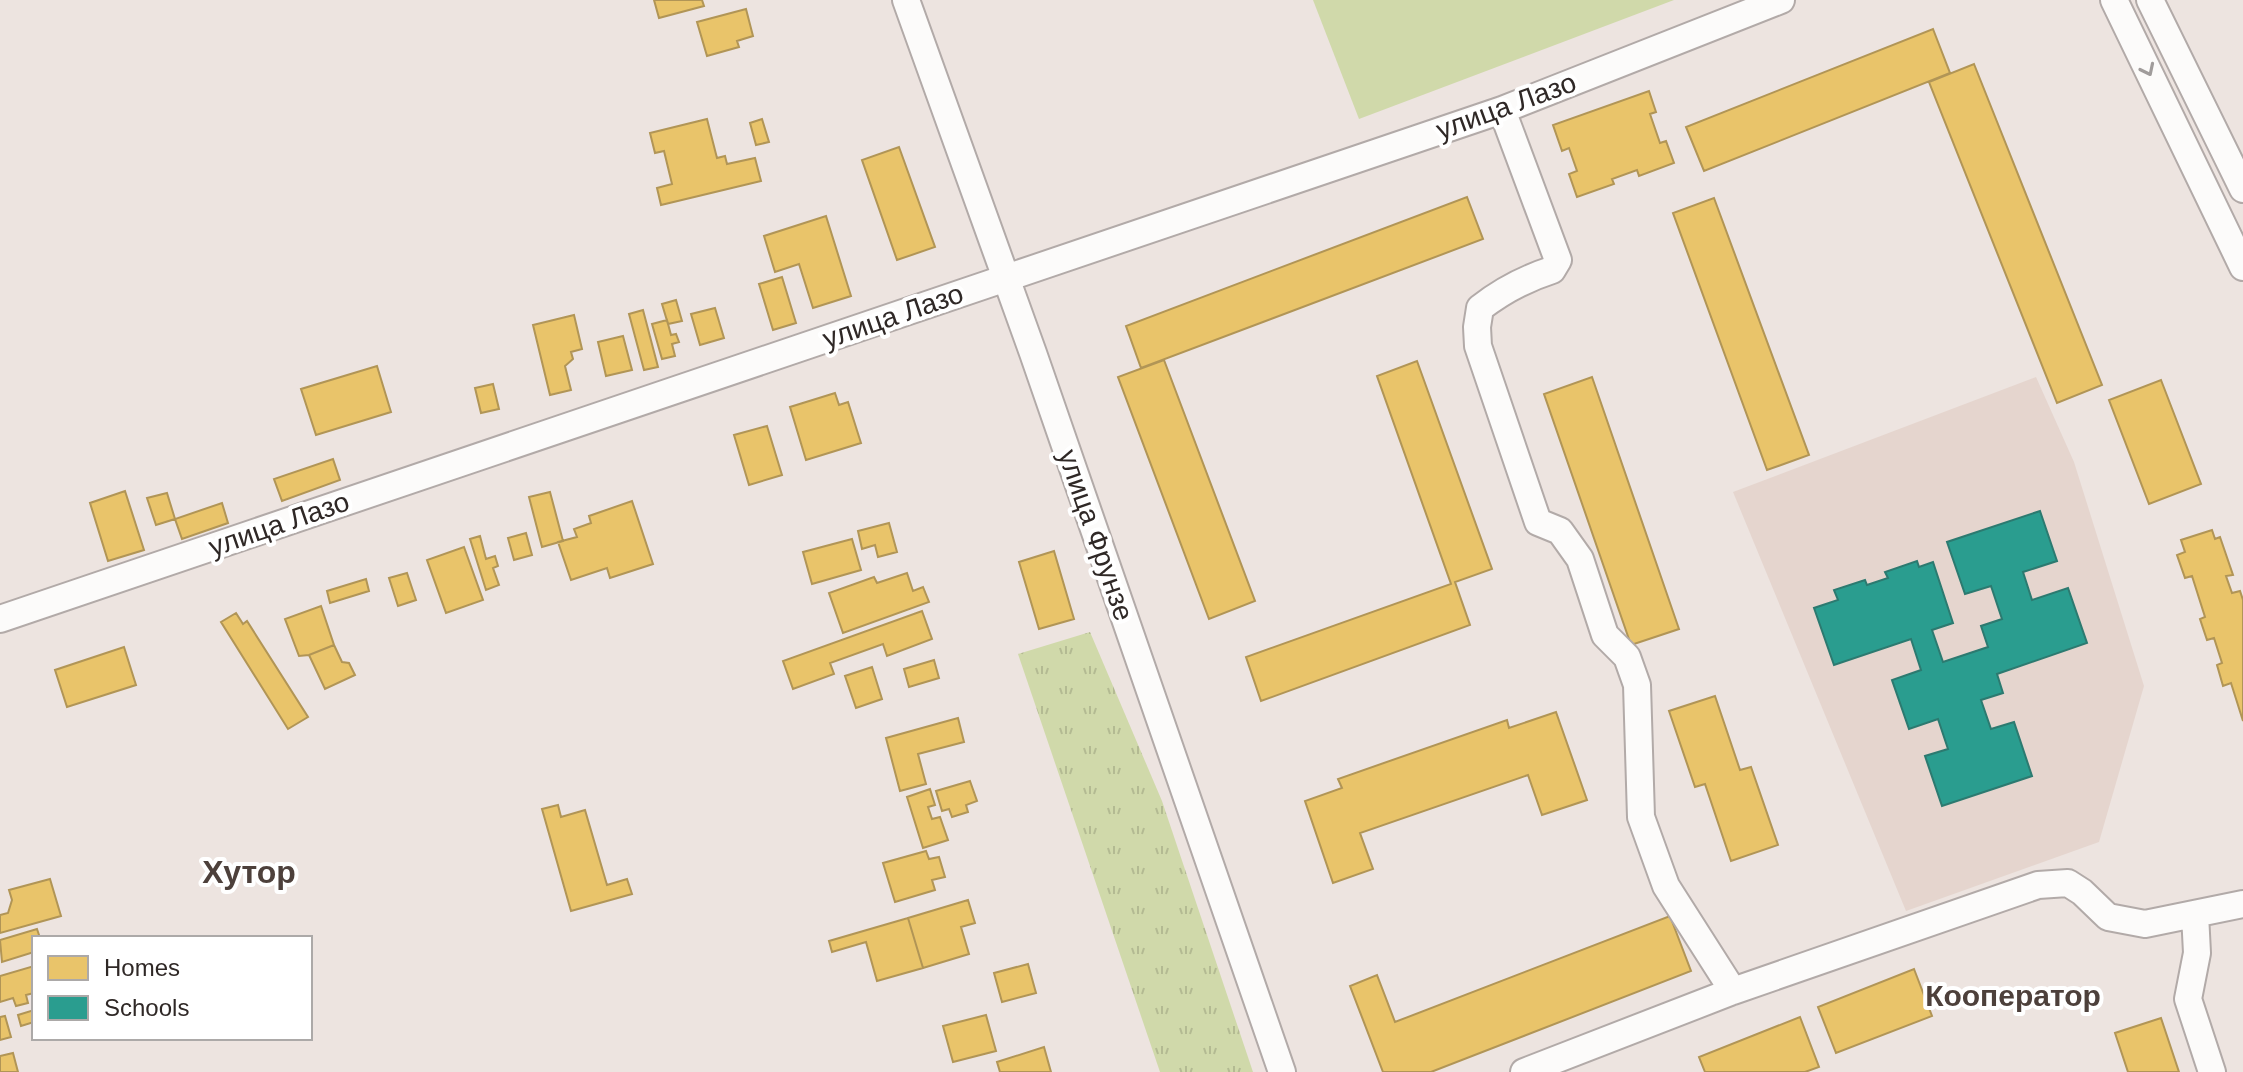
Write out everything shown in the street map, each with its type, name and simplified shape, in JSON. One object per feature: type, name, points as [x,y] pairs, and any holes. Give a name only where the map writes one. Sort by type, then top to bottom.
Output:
[{"type":"street","name":"улица Фрунзе","points":[[906,0],[1033,353],[1282,1072]]},
{"type":"street","name":"улица Лазо","points":[[0,619],[1502,110],[1781,0]]},
{"type":"street","points":[[2114,0],[2243,267]]},
{"type":"street","points":[[2150,0],[2243,189]]},
{"type":"street","points":[[1502,110],[1558,260],[1552,270],[1503,290],[1480,308],[1478,346],[1538,522],[1560,531],[1580,559],[1605,635],[1627,657],[1637,685],[1641,817],[1666,886],[1733,991]]},
{"type":"street","points":[[1524,1072],[1733,991],[2038,885],[2068,883],[2108,917],[2145,924],[2243,904]]},
{"type":"street","points":[[2195,914],[2197,953],[2188,999],[2212,1072]]},
{"type":"shaded area","points":[[2036,377],[2074,462],[2144,686],[2099,842],[1906,911],[1733,492]]},
{"type":"green space","points":[[1313,0],[1674,0],[1359,119]]},
{"type":"green space","points":[[1090,632],[1162,801],[1253,1072],[1160,1072],[1018,654]]},
{"type":"building: Homes","points":[[654,0],[702,0],[704,6],[659,18]]},
{"type":"building: Homes","points":[[746,9],[753,36],[737,41],[739,47],[707,56],[697,22]]},
{"type":"building: Homes","points":[[1933,29],[1950,73],[1704,171],[1686,127]]},
{"type":"building: Homes","points":[[1974,64],[2102,385],[2057,403],[1929,82]]},
{"type":"building: Homes","points":[[1649,91],[1656,112],[1650,114],[1660,143],[1666,141],[1674,163],[1639,176],[1637,170],[1612,179],[1614,184],[1577,197],[1569,174],[1577,171],[1569,148],[1562,151],[1553,125]]},
{"type":"building: Homes","points":[[707,119],[717,158],[725,156],[727,164],[755,158],[761,181],[661,205],[657,188],[672,184],[664,151],[655,153],[650,133]]},
{"type":"building: Homes","points":[[762,119],[769,142],[756,145],[750,123]]},
{"type":"building: Homes","points":[[899,147],[935,247],[897,260],[862,160]]},
{"type":"building: Homes","points":[[1467,197],[1483,239],[1141,368],[1126,326]]},
{"type":"building: Homes","points":[[1714,198],[1809,455],[1767,470],[1673,213]]},
{"type":"building: Homes","points":[[826,216],[851,296],[813,308],[799,264],[775,272],[764,236]]},
{"type":"building: Homes","points":[[782,277],[796,323],[773,330],[759,284]]},
{"type":"building: Homes","points":[[676,300],[682,321],[668,324],[662,304]]},
{"type":"building: Homes","points":[[715,308],[724,338],[700,345],[691,314]]},
{"type":"building: Homes","points":[[643,310],[658,367],[644,370],[629,314]]},
{"type":"building: Homes","points":[[574,315],[582,349],[571,352],[573,359],[565,366],[571,390],[550,395],[533,325]]},
{"type":"building: Homes","points":[[667,320],[671,335],[676,334],[679,342],[672,344],[675,356],[662,359],[652,324]]},
{"type":"building: Homes","points":[[623,336],[632,370],[606,376],[598,342]]},
{"type":"building: Homes","points":[[1164,360],[1255,601],[1209,619],[1118,377]]},
{"type":"building: Homes","points":[[1417,361],[1492,569],[1455,582],[1470,625],[1261,701],[1246,657],[1451,584],[1377,376]]},
{"type":"building: Homes","points":[[377,366],[391,412],[316,435],[301,389]]},
{"type":"building: Homes","points":[[1592,377],[1679,629],[1631,645],[1544,394]]},
{"type":"building: Homes","points":[[2161,380],[2201,484],[2149,504],[2109,400]]},
{"type":"building: Homes","points":[[493,384],[499,409],[481,413],[475,388]]},
{"type":"building: Homes","points":[[835,393],[839,405],[848,402],[861,443],[806,460],[790,407]]},
{"type":"building: Homes","points":[[767,426],[782,475],[749,485],[734,435]]},
{"type":"building: Homes","points":[[333,459],[340,480],[282,501],[274,479]]},
{"type":"building: Homes","points":[[125,491],[144,550],[108,561],[90,503]]},
{"type":"building: Homes","points":[[550,492],[563,541],[542,547],[529,497]]},
{"type":"building: Homes","points":[[167,493],[175,519],[156,525],[147,498]]},
{"type":"building: Homes","points":[[632,501],[653,564],[610,578],[607,568],[571,580],[558,542],[577,537],[574,529],[591,523],[589,516]]},
{"type":"building: Homes","points":[[222,503],[228,523],[182,539],[175,519]]},
{"type":"building: Homes","points":[[889,523],[897,552],[878,557],[875,545],[862,549],[858,531]]},
{"type":"building: Homes","points":[[2212,530],[2215,539],[2220,537],[2233,575],[2226,576],[2232,593],[2240,591],[2243,600],[2243,721],[2231,683],[2223,686],[2217,665],[2222,663],[2214,638],[2207,640],[2200,619],[2205,617],[2192,576],[2185,578],[2177,555],[2185,552],[2181,540]]},
{"type":"building: Homes","points":[[526,533],[532,555],[514,560],[508,538]]},
{"type":"building: Homes","points":[[480,536],[486,559],[495,556],[498,566],[493,568],[499,585],[486,590],[470,539]]},
{"type":"building: Homes","points":[[852,539],[861,570],[812,584],[803,552]]},
{"type":"building: Homes","points":[[464,547],[483,600],[446,613],[427,560]]},
{"type":"building: Homes","points":[[1054,551],[1074,619],[1039,629],[1019,562]]},
{"type":"building: Homes","points":[[407,573],[416,600],[398,606],[389,578]]},
{"type":"building: Homes","points":[[907,573],[913,591],[923,587],[929,602],[843,633],[829,593],[874,577],[877,583]]},
{"type":"building: Homes","points":[[366,579],[369,591],[330,603],[327,591]]},
{"type":"building: Homes","points":[[321,606],[334,645],[299,656],[285,619]]},
{"type":"building: Homes","points":[[922,611],[932,639],[887,656],[883,644],[830,663],[834,674],[793,689],[783,661]]},
{"type":"building: Homes","points":[[236,613],[243,624],[247,621],[308,717],[288,729],[221,622]]},
{"type":"building: Homes","points":[[334,645],[342,662],[349,663],[355,675],[325,689],[309,655]]},
{"type":"building: Homes","points":[[124,647],[136,685],[67,707],[55,670]]},
{"type":"building: Homes","points":[[934,660],[939,678],[909,687],[904,669]]},
{"type":"building: Homes","points":[[872,667],[882,699],[856,708],[845,676]]},
{"type":"building: Homes","points":[[1715,696],[1740,770],[1751,767],[1778,845],[1731,861],[1705,784],[1695,787],[1669,711]]},
{"type":"building: Homes","points":[[1556,712],[1587,800],[1542,815],[1528,775],[1360,833],[1373,869],[1333,883],[1305,801],[1342,788],[1338,779],[1507,720],[1509,728]]},
{"type":"building: Homes","points":[[958,718],[964,742],[918,754],[926,784],[900,791],[886,738]]},
{"type":"building: Homes","points":[[970,781],[977,801],[966,805],[968,812],[952,817],[949,809],[942,811],[936,791]]},
{"type":"building: Homes","points":[[930,789],[935,805],[928,807],[932,819],[940,817],[948,840],[923,848],[907,797]]},
{"type":"building: Homes","points":[[558,805],[561,817],[585,810],[607,885],[627,879],[632,894],[571,911],[542,809]]},
{"type":"building: Homes","points":[[926,851],[929,859],[939,857],[945,877],[932,880],[935,890],[895,902],[883,863]]},
{"type":"building: Homes","points":[[50,879],[61,916],[0,933],[0,915],[8,913],[12,900],[9,890]]},
{"type":"building: Homes","points":[[968,900],[975,923],[961,927],[969,954],[923,968],[908,918]]},
{"type":"building: Homes","points":[[1670,916],[1691,971],[1431,1072],[1383,1072],[1350,986],[1377,975],[1395,1022]]},
{"type":"building: Homes","points":[[908,918],[923,968],[877,981],[866,942],[832,952],[829,941]]},
{"type":"building: Homes","points":[[37,929],[39,936],[32,936],[32,953],[2,962],[0,940]]},
{"type":"building: Homes","points":[[1028,964],[1036,993],[1002,1002],[994,973]]},
{"type":"building: Homes","points":[[32,967],[32,994],[26,995],[28,1003],[16,1006],[13,998],[0,1002],[0,976]]},
{"type":"building: Homes","points":[[1914,969],[1932,1016],[1836,1053],[1818,1007]]},
{"type":"building: Homes","points":[[32,1011],[32,1023],[21,1026],[18,1015]]},
{"type":"building: Homes","points":[[986,1015],[996,1051],[953,1062],[943,1026]]},
{"type":"building: Homes","points":[[5,1016],[11,1037],[0,1040],[0,1017]]},
{"type":"building: Homes","points":[[1800,1017],[1819,1067],[1805,1072],[1705,1072],[1699,1057]]},
{"type":"building: Homes","points":[[2161,1018],[2179,1072],[2128,1072],[2115,1033]]},
{"type":"building: Homes","points":[[1044,1047],[1051,1072],[1000,1072],[997,1062]]},
{"type":"building: Homes","points":[[13,1053],[18,1072],[0,1072],[0,1056]]},
{"type":"building: Schools","points":[[2040,511],[2057,561],[2023,572],[2032,600],[2068,588],[2087,643],[1997,674],[2003,693],[1981,700],[1991,729],[2014,722],[2032,776],[1942,806],[1925,756],[1948,749],[1938,719],[1909,729],[1892,680],[1921,670],[1911,639],[1834,665],[1814,608],[1838,600],[1834,590],[1865,580],[1867,585],[1888,578],[1885,572],[1917,561],[1919,567],[1933,562],[1953,623],[1932,630],[1943,662],[1988,647],[1981,626],[2002,619],[1991,586],[1965,594],[1947,542]]},
{"type":"district","name":"Хутор","points":[[249,872]]},
{"type":"district","name":"Кооператор","points":[[2013,995]]}]
